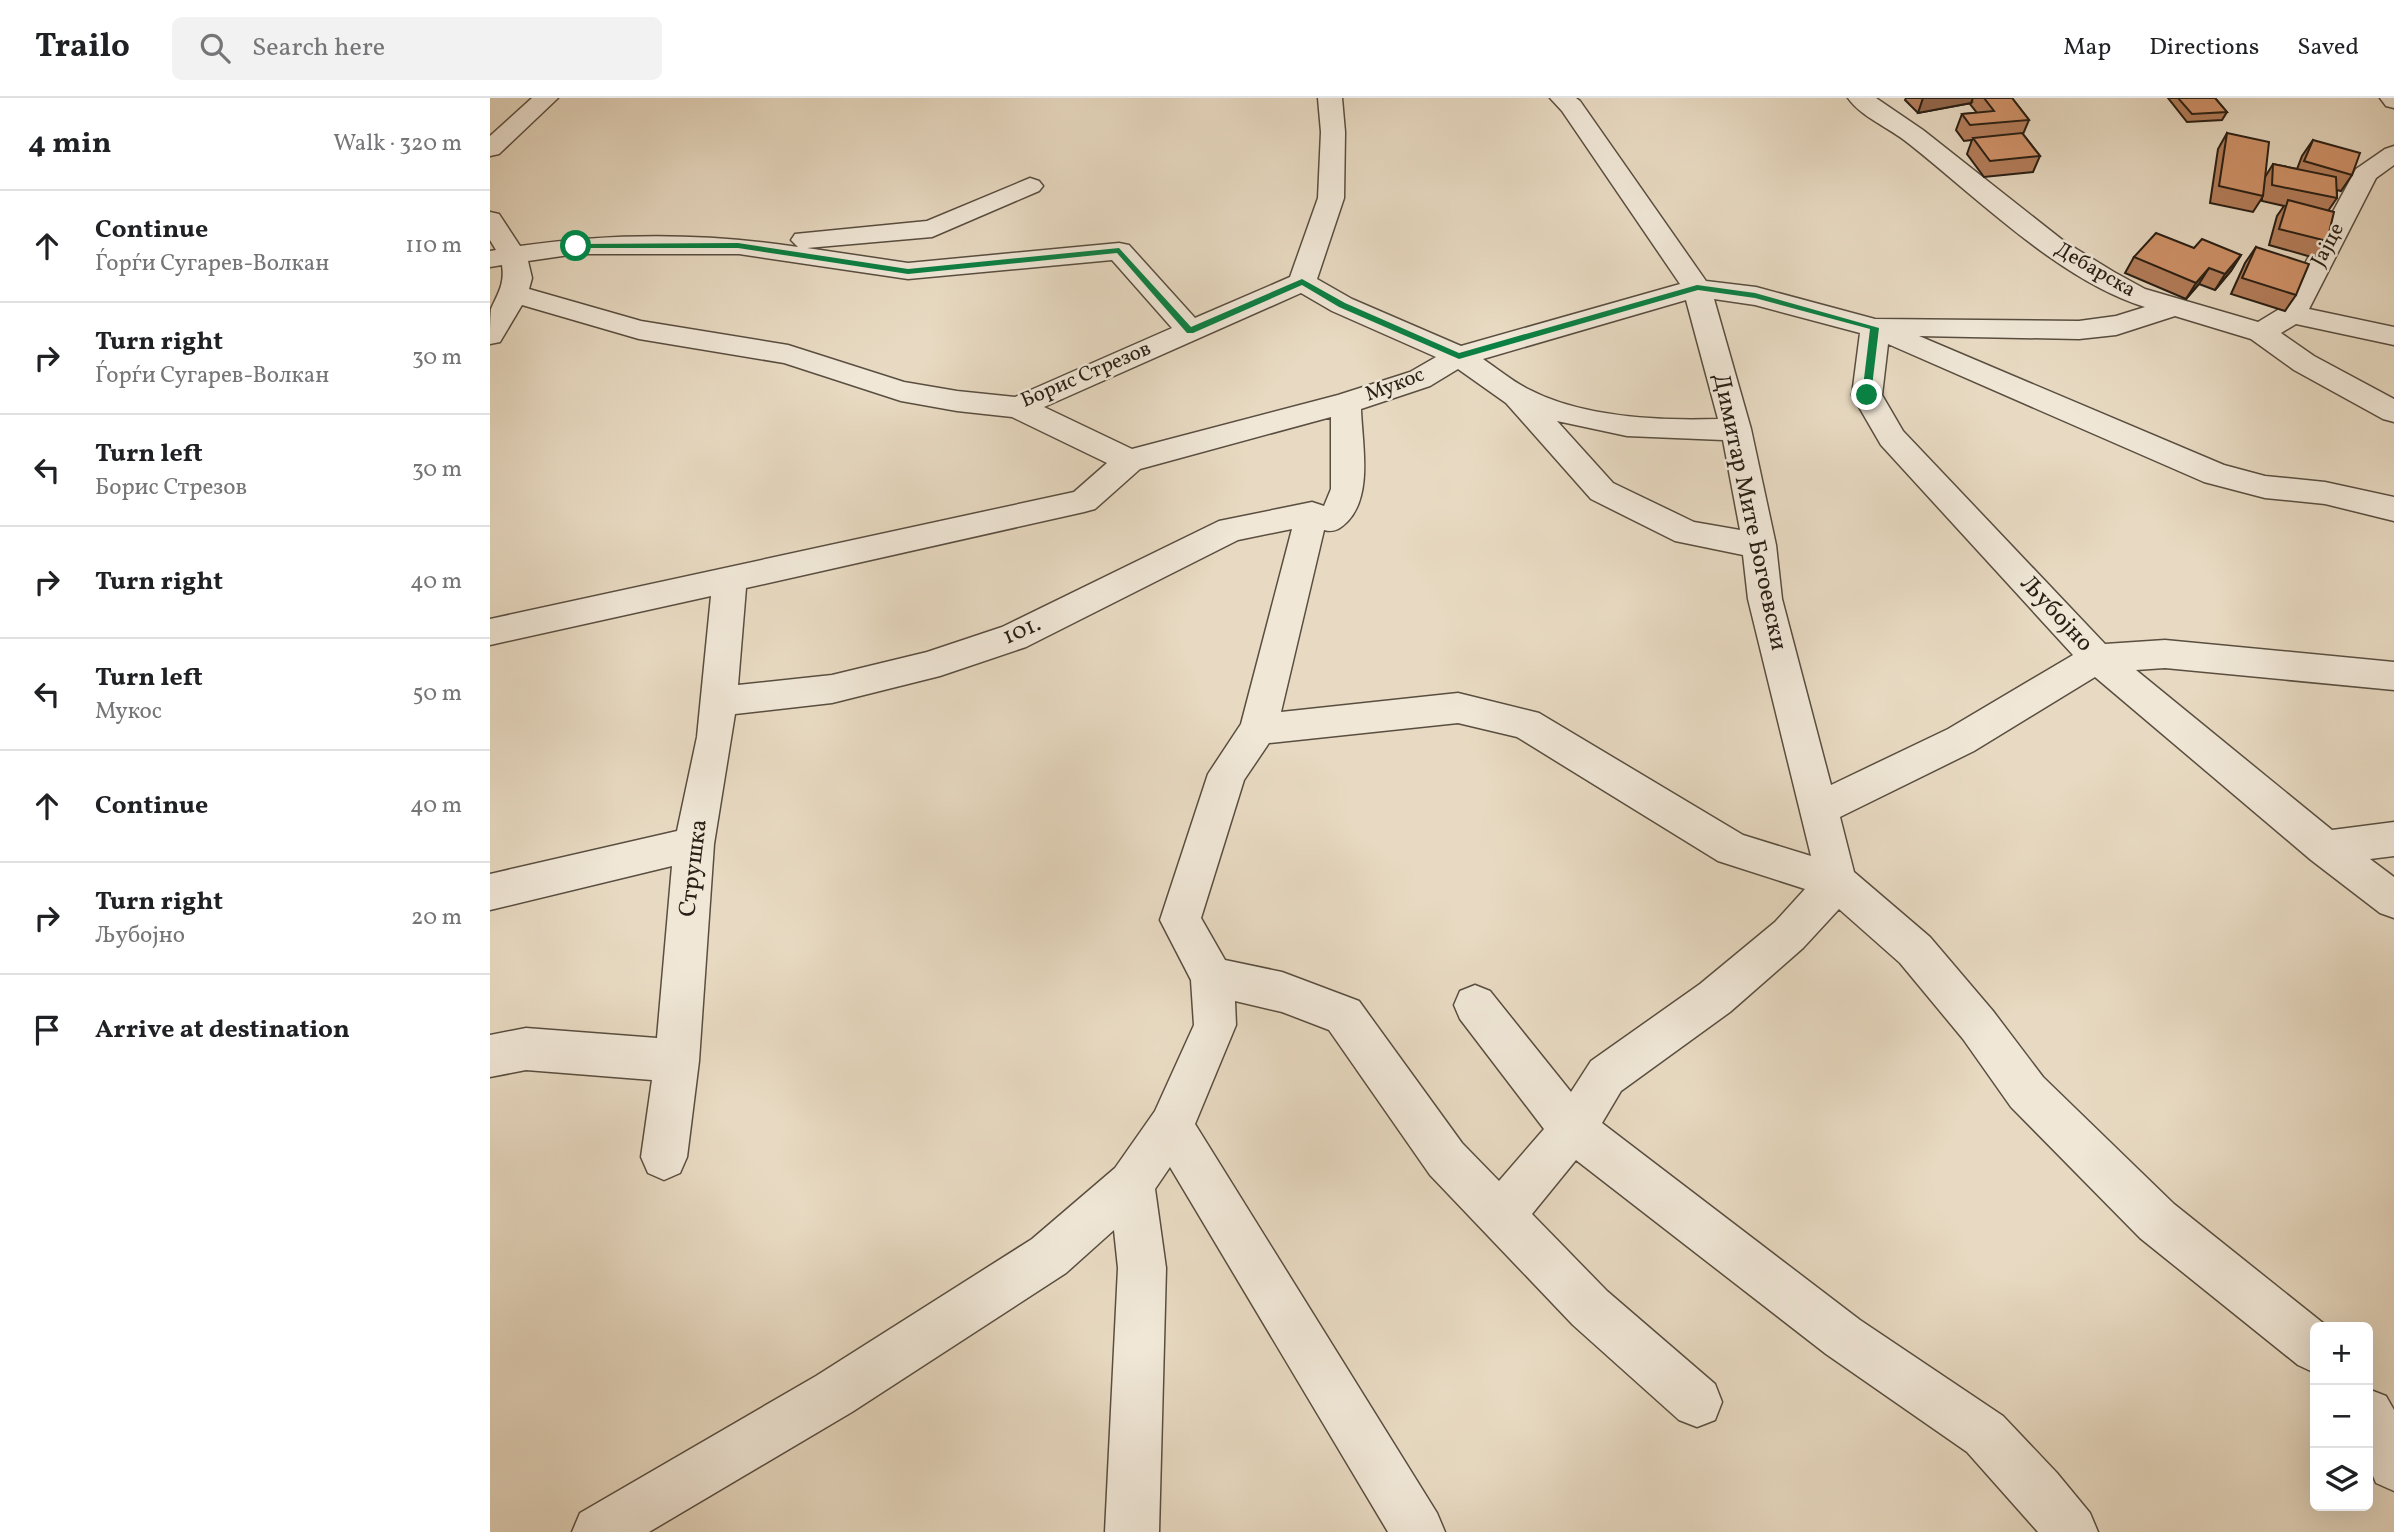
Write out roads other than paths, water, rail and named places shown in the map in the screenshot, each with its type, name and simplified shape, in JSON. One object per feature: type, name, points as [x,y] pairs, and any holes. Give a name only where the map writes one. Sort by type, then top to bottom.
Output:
[{"type":"street","points":[[490,149],[546,98]]},
{"type":"street","points":[[1330,98],[1334,132],[1331,198],[1302,282],[1342,305],[1459,356],[1517,396],[1602,491],[1687,533],[1759,545]]},
{"type":"street","name":"Димитар Мите Богоевски","points":[[1562,98],[1571,106],[1697,288],[1736,429],[1759,545],[1765,599],[1837,882]]},
{"type":"street","name":"Дебарска","points":[[1860,98],[1914,135],[2055,248],[2135,295],[2260,333],[2304,363],[2394,412]]},
{"type":"street","name":"Јајце","points":[[2292,314],[2365,174],[2394,154]]},
{"type":"street","points":[[502,257],[576,246],[738,246],[932,229],[1030,186]]},
{"type":"street","points":[[490,220],[502,257],[519,277],[515,294],[490,335]]},
{"type":"street","points":[[738,246],[908,271],[1119,250],[1190,331]]},
{"type":"street","name":"Борис Стрезов","points":[[515,294],[639,330],[788,354],[901,391],[957,401],[1018,407],[1302,282]]},
{"type":"street","points":[[1697,288],[1755,296],[1875,328],[2215,474],[2265,487],[2325,493],[2394,509]]},
{"type":"street","name":"Мукос","points":[[1129,461],[1346,403],[1420,379],[1459,356],[1697,288]]},
{"type":"street","points":[[1875,328],[1917,325],[2066,331],[2111,327],[2175,307]]},
{"type":"street","points":[[2260,333],[2292,314],[2394,336]]},
{"type":"street","name":"Љубојно","points":[[1875,328],[1867,395],[1892,438],[2097,657],[2325,848],[2394,900]]},
{"type":"street","points":[[1517,396],[1589,420],[1652,430],[1693,432],[1736,429]]},
{"type":"street","name":"101.","points":[[717,702],[832,689],[927,666],[1014,637],[1231,529],[1312,514],[1330,520],[1342,507],[1347,489],[1346,403]]},
{"type":"street","points":[[490,632],[1084,501],[1129,461],[1018,407]]},
{"type":"street","points":[[598,1532],[834,1394],[1049,1256],[1131,1184],[1171,1127],[1215,1025],[1212,977],[1180,920],[1227,774],[1258,730],[1312,514]]},
{"type":"street","name":"Струшка","points":[[664,1157],[677,1061],[694,844],[715,737],[730,579]]},
{"type":"street","points":[[1818,809],[1961,740],[2097,657],[2165,654],[2394,676]]},
{"type":"street","points":[[1258,730],[1458,708],[1526,724],[1732,849],[1837,882],[1915,950],[1978,1025],[2027,1092],[2157,1221],[2310,1344]]},
{"type":"street","points":[[2325,848],[2394,839]]},
{"type":"street","points":[[490,892],[694,844]]},
{"type":"street","points":[[1501,1215],[1573,1129],[1606,1076],[1715,998],[1789,934],[1837,882]]},
{"type":"street","points":[[1212,977],[1282,992],[1344,1015],[1446,1159],[1590,1308],[1697,1402]]},
{"type":"street","points":[[1475,1005],[1573,1129],[1843,1337],[1985,1434],[2039,1491],[2071,1532]]},
{"type":"street","points":[[490,1056],[526,1049],[677,1061]]},
{"type":"street","points":[[1171,1127],[1418,1532]]},
{"type":"street","points":[[1131,1184],[1142,1268],[1132,1532]]},
{"type":"street","points":[[2373,1424],[2394,1465]]}]
